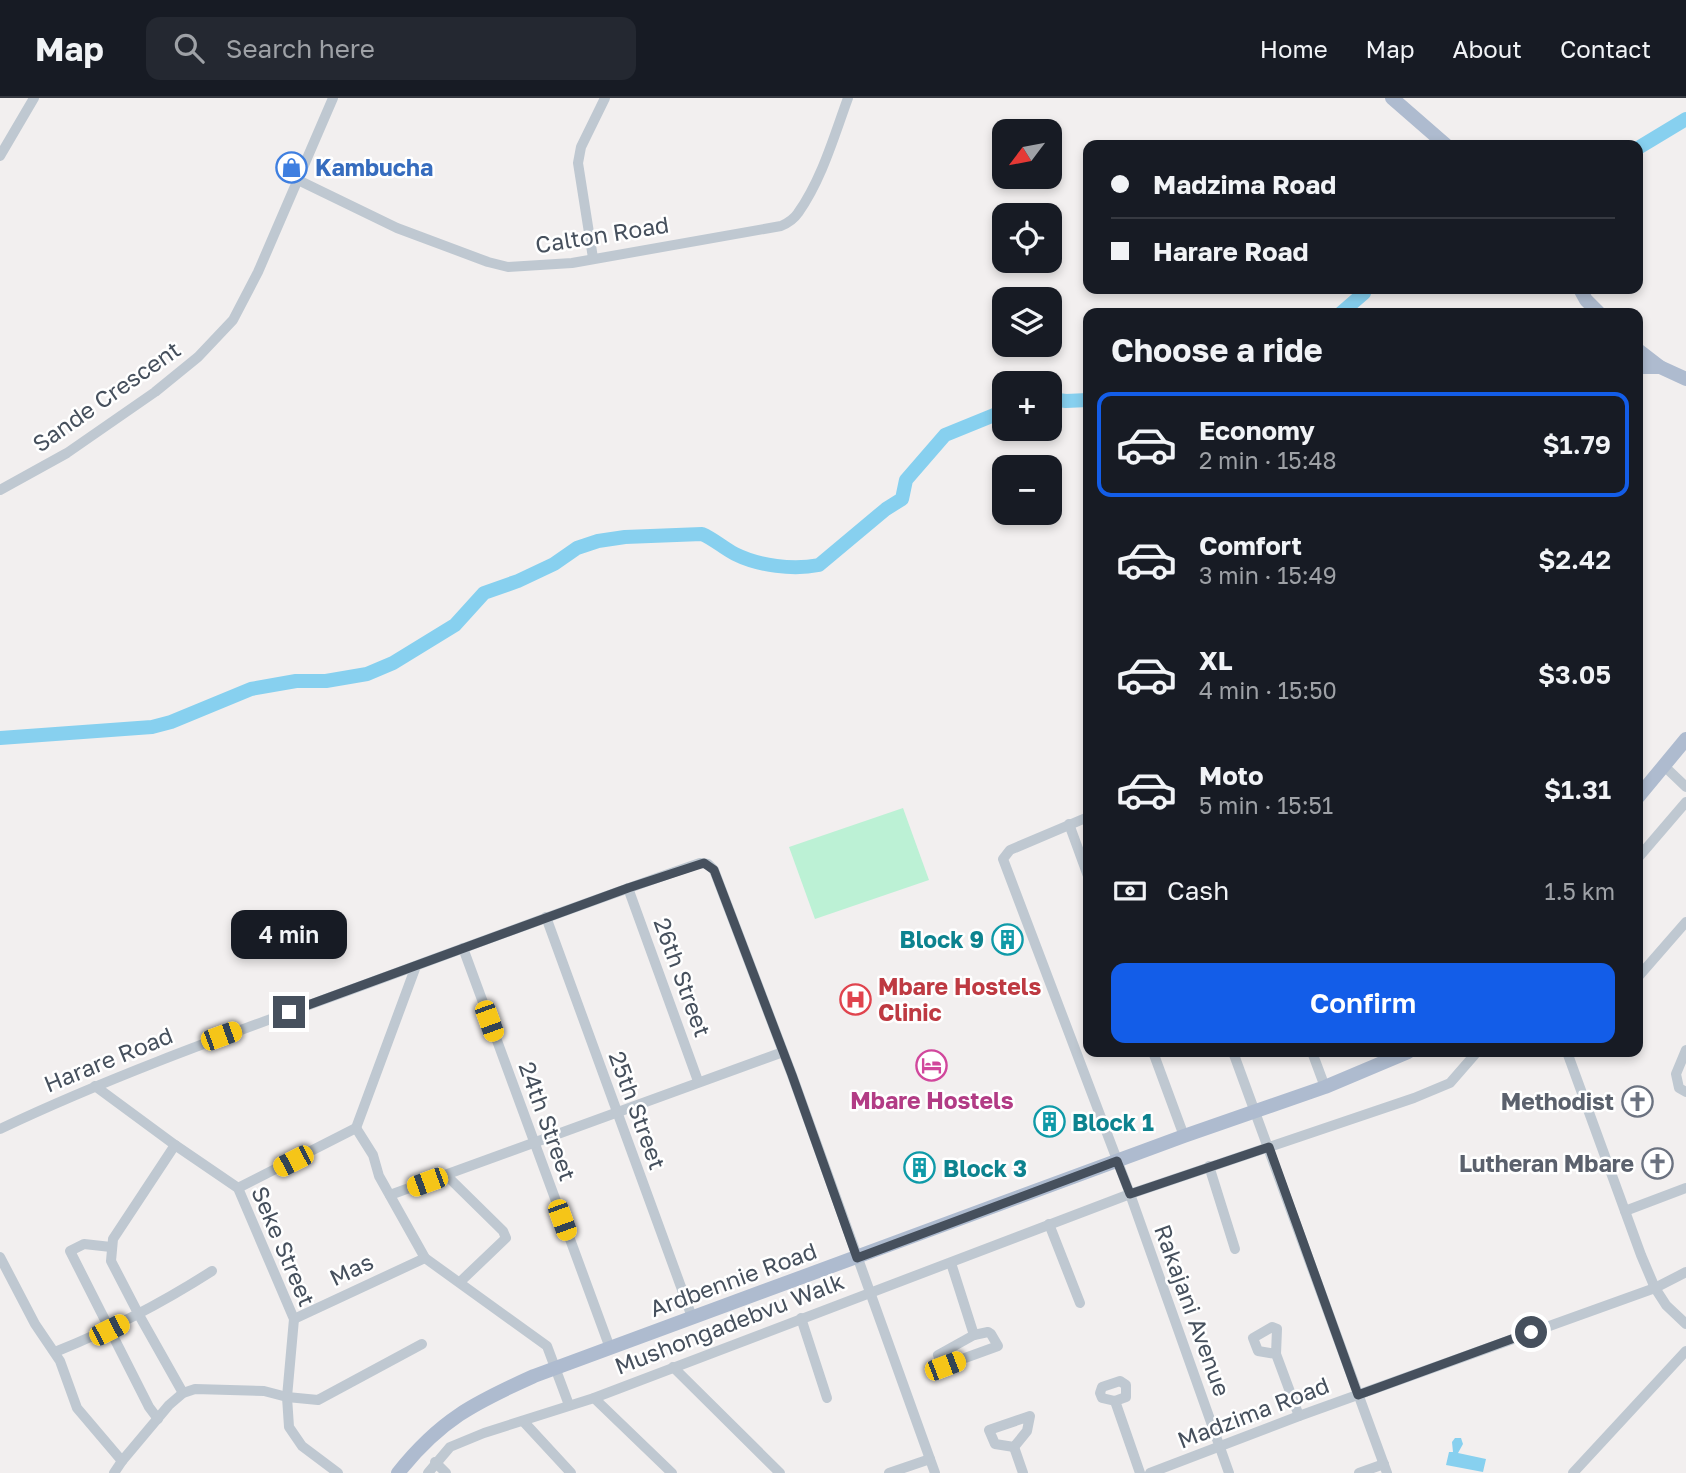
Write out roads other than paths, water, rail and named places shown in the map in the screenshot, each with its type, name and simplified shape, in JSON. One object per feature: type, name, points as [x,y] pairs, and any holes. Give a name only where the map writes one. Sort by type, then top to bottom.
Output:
[{"type":"main road","points":[[1392,98],[1440,140]]},
{"type":"main road","points":[[1643,354],[1660,367],[1686,379]]},
{"type":"main road","points":[[1643,367],[1660,367]]},
{"type":"main road","points":[[1643,791],[1686,738]]},
{"type":"main road","name":"Ardbennie Road","points":[[398,1473],[444,1425],[477,1403],[556,1367],[1184,1136],[1325,1087],[1390,1057]]},
{"type":"main road","name":"Ardbennie Road","points":[[410,1473],[436,1443],[492,1404],[506,1390]]},
{"type":"street","points":[[0,156],[33,98]]},
{"type":"street","name":"Sande Crescent","points":[[0,490],[67,453],[155,391],[198,357],[233,320],[258,272],[333,98]]},
{"type":"street","points":[[593,258],[578,163],[581,147],[605,98]]},
{"type":"street","name":"Calton Road","points":[[298,180],[397,228],[488,262],[508,267],[572,262],[781,226],[790,221],[798,215],[822,166],[848,98]]},
{"type":"street","points":[[1663,765],[1686,787]]},
{"type":"street","points":[[1643,852],[1686,802]]},
{"type":"street","points":[[1083,819],[1069,824],[1083,862]]},
{"type":"street","name":"Rakajani Avenue","points":[[1069,824],[1010,850],[1003,859],[1130,1194],[1229,1473]]},
{"type":"street","name":"Harare Road","points":[[0,1129],[95,1086],[221,1036],[700,863],[708,864],[714,870],[783,1052]]},
{"type":"street","name":"26th Street","points":[[628,888],[698,1081]]},
{"type":"street","name":"25th Street","points":[[546,917],[692,1317]]},
{"type":"street","points":[[1643,971],[1686,922]]},
{"type":"street","name":"24th Street","points":[[463,948],[610,1348]]},
{"type":"street","points":[[238,1188],[356,1128],[416,966]]},
{"type":"street","points":[[1686,1049],[1676,1074],[1679,1088],[1686,1092]]},
{"type":"street","points":[[390,1195],[783,1052],[934,1473]]},
{"type":"street","points":[[1155,1057],[1184,1136]]},
{"type":"street","points":[[1235,1057],[1385,1468],[1359,1473]]},
{"type":"street","points":[[1314,1057],[1325,1087]]},
{"type":"street","name":"Mushongadebvu Walk","points":[[428,1473],[450,1447],[594,1398],[1130,1194],[1414,1098],[1446,1085],[1473,1057]]},
{"type":"street","points":[[1571,1057],[1655,1288],[1666,1305],[1686,1324]]},
{"type":"street","name":"Seke Street","points":[[95,1086],[238,1188],[295,1319],[287,1397],[289,1427],[298,1441],[338,1473]]},
{"type":"street","points":[[356,1128],[373,1155],[379,1176],[425,1258],[547,1346],[569,1405]]},
{"type":"street","points":[[175,1145],[113,1239],[111,1261],[183,1393]]},
{"type":"street","points":[[1209,1166],[1235,1249]]},
{"type":"street","points":[[446,1175],[503,1231],[506,1238],[461,1282]]},
{"type":"street","points":[[1625,1211],[1686,1188]]},
{"type":"street","points":[[1049,1224],[1080,1303]]},
{"type":"street","points":[[111,1247],[84,1244],[70,1251],[149,1407],[159,1419]]},
{"type":"street","points":[[0,1257],[35,1324],[55,1352],[77,1408],[122,1461]]},
{"type":"street","name":"Mas","points":[[295,1319],[425,1258]]},
{"type":"street","points":[[951,1263],[974,1335]]},
{"type":"street","points":[[55,1352],[139,1315],[212,1271]]},
{"type":"street","name":"Madzima Road","points":[[1150,1473],[1299,1416],[1655,1288],[1686,1272]]},
{"type":"street","points":[[802,1318],[827,1398]]},
{"type":"street","points":[[990,1332],[998,1346],[943,1366],[938,1355],[974,1335],[990,1332]]},
{"type":"street","points":[[114,1473],[174,1400],[183,1393],[195,1389],[261,1391],[318,1400],[422,1344]]},
{"type":"street","points":[[1573,1473],[1686,1351]]},
{"type":"street","points":[[1276,1354],[1299,1416]]},
{"type":"street","points":[[673,1367],[780,1473]]},
{"type":"street","points":[[594,1398],[672,1473]]},
{"type":"street","points":[[1115,1401],[1140,1473]]},
{"type":"street","points":[[523,1421],[571,1473]]},
{"type":"street","points":[[1014,1447],[1023,1473]]},
{"type":"street","points":[[889,1473],[930,1459]]},
{"type":"street","points":[[435,1462],[446,1473]]},
{"type":"water","points":[[1455,1438],[1461,1438],[1463,1444],[1458,1453],[1486,1459],[1483,1472],[1446,1465],[1449,1452],[1453,1452],[1452,1442]]},
{"type":"waterway","points":[[1643,145],[1686,119]]},
{"type":"waterway","points":[[1347,308],[1363,294]]},
{"type":"waterway","points":[[1062,400],[1083,400]]},
{"type":"waterway","points":[[0,738],[152,727],[171,722],[251,689],[296,681],[326,681],[367,674],[393,663],[455,625],[484,593],[518,581],[554,564],[577,548],[598,541],[625,537],[702,534],[735,554],[765,564],[787,567],[819,565],[886,509],[902,499],[906,480],[945,435],[992,416]]},
{"type":"place","name":"Kambucha","points":[[292,167]]},
{"type":"place","name":"Block 9","points":[[1007,939]]},
{"type":"place","name":"Mbare Hostels Clinic","points":[[855,999]]},
{"type":"place","name":"Mbare Hostels","points":[[932,1066]]},
{"type":"place","name":"Methodist","points":[[1637,1101]]},
{"type":"place","name":"Block 1","points":[[1049,1122]]},
{"type":"place","name":"Lutheran Mbare","points":[[1657,1163]]},
{"type":"place","name":"Block 3","points":[[920,1168]]}]
